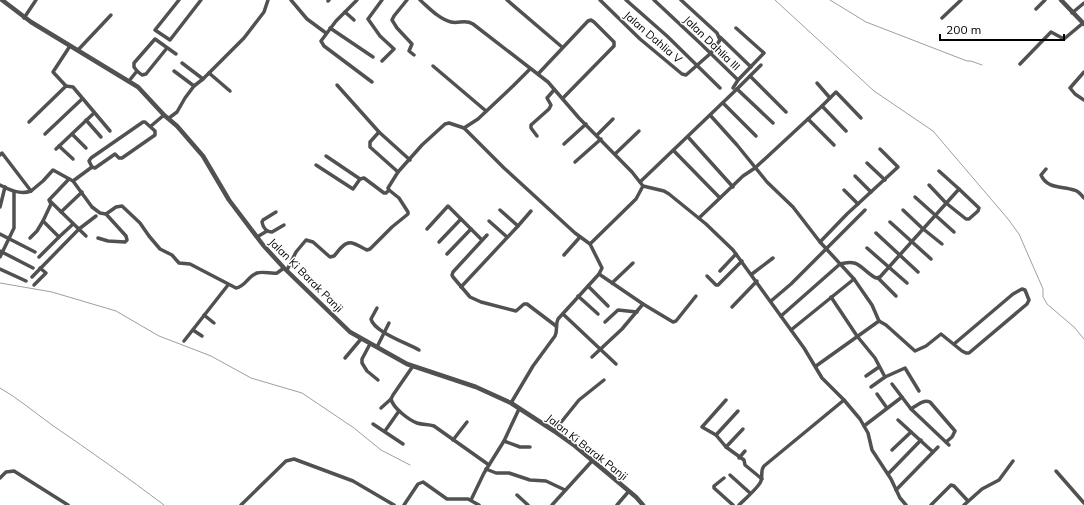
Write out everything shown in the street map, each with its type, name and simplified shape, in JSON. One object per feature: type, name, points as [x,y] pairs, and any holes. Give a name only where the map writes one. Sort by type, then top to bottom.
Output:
[{"type":"street","name":"Jalan Ki Barak Panji","points":[[2,0],[24,18],[129,80],[138,87],[164,115],[177,126],[203,156],[229,200],[257,237],[285,269],[347,329],[361,339],[398,360],[476,387],[511,403],[554,431],[629,491],[643,505]]},
{"type":"street","points":[[24,18],[36,0]]},
{"type":"street","points":[[179,0],[155,30],[170,40],[201,0]]},
{"type":"street","points":[[169,118],[176,112],[182,101],[194,86],[244,38],[264,12],[268,0]]},
{"type":"street","points":[[291,0],[307,19],[326,33]]},
{"type":"street","points":[[357,0],[330,28],[321,41],[324,46],[372,82]]},
{"type":"street","points":[[382,0],[368,19],[380,36],[394,49],[382,61]]},
{"type":"street","points":[[408,0],[392,20],[397,28],[412,44],[409,50],[414,55]]},
{"type":"street","points":[[420,0],[448,21],[454,23],[469,21],[548,82],[643,186],[667,192],[699,218],[736,254],[752,274],[816,366],[822,378],[844,400],[864,426],[868,433],[872,450],[906,505]]},
{"type":"street","points":[[507,0],[562,47]]},
{"type":"street","name":"Jalan Dahlia V","points":[[600,0],[640,39],[682,74],[686,75],[697,66]]},
{"type":"street","points":[[626,0],[720,88]]},
{"type":"street","name":"Jalan Dahlia III","points":[[654,0],[738,80],[764,53],[736,28]]},
{"type":"street","points":[[681,0],[718,33],[720,37],[751,67]]},
{"type":"street","points":[[942,18],[961,0]]},
{"type":"street","points":[[1036,9],[1045,0]]},
{"type":"street","points":[[1020,64],[1051,32],[1064,39],[1083,23],[1072,13],[1064,1]]},
{"type":"street","points":[[1072,13],[1084,3]]},
{"type":"street","points":[[345,12],[354,20]]},
{"type":"street","points":[[78,50],[111,16]]},
{"type":"street","points":[[538,74],[562,47],[588,21],[591,20],[615,44],[596,66],[563,98]]},
{"type":"street","points":[[330,28],[372,57]]},
{"type":"street","points":[[160,34],[133,65],[142,75],[146,74],[167,48]]},
{"type":"street","points":[[697,66],[719,44],[720,37]]},
{"type":"street","points":[[155,39],[176,54]]},
{"type":"street","points":[[70,46],[53,72],[66,86],[72,87],[110,131]]},
{"type":"street","points":[[182,63],[203,79]]},
{"type":"street","points":[[640,182],[674,151],[723,103],[735,89],[761,65]]},
{"type":"street","points":[[433,66],[486,111]]},
{"type":"street","points":[[464,128],[474,123],[530,69]]},
{"type":"street","points":[[129,80],[137,71]]},
{"type":"street","points":[[174,71],[194,86]]},
{"type":"street","points":[[1084,72],[1070,87],[1071,90],[1084,100]]},
{"type":"street","points":[[209,73],[230,91]]},
{"type":"street","points":[[750,76],[786,112]]},
{"type":"street","points":[[735,89],[738,80]]},
{"type":"street","points":[[817,83],[830,98]]},
{"type":"street","points":[[337,85],[379,132],[410,160]]},
{"type":"street","points":[[29,122],[66,86]]},
{"type":"street","points":[[735,89],[773,123]]},
{"type":"street","points":[[537,136],[531,128],[531,125],[549,109],[551,105],[547,98],[554,90]]},
{"type":"street","points":[[699,218],[836,92],[861,118]]},
{"type":"street","points":[[45,134],[82,99]]},
{"type":"street","points":[[723,103],[756,136]]},
{"type":"street","points":[[822,106],[846,131]]},
{"type":"street","points":[[73,159],[58,148],[94,113]]},
{"type":"street","points":[[151,126],[164,115]]},
{"type":"street","points":[[710,115],[755,168],[792,207],[826,249],[854,279],[872,305],[880,321],[915,351],[926,346],[941,334],[962,351],[969,353],[1027,304],[1029,300],[1025,290],[1022,289],[1013,294],[954,344]]},
{"type":"street","points":[[808,118],[834,145]]},
{"type":"street","points":[[596,135],[613,119]]},
{"type":"street","points":[[86,120],[101,137]]},
{"type":"street","points":[[49,200],[71,180],[92,167],[95,168],[114,154],[119,158],[122,158],[155,135],[155,132],[148,123],[144,122],[91,158],[89,161],[92,167]]},
{"type":"street","points":[[326,156],[360,179],[364,178],[386,193],[398,172],[422,145],[447,123],[453,124],[464,128],[504,168],[580,237],[590,244],[602,268],[599,274],[558,319],[556,326],[557,332],[555,336],[533,366],[511,403]]},
{"type":"street","points":[[564,144],[586,124]]},
{"type":"street","points":[[615,154],[639,131]]},
{"type":"street","points":[[379,132],[370,142],[370,148],[398,172]]},
{"type":"street","points":[[72,134],[86,148]]},
{"type":"street","points":[[688,136],[733,186]]},
{"type":"street","points":[[575,162],[601,139]]},
{"type":"street","points":[[820,242],[898,167],[880,149]]},
{"type":"street","points":[[674,151],[720,198]]},
{"type":"street","points":[[1,153],[31,191]]},
{"type":"street","points":[[867,163],[885,180]]},
{"type":"street","points":[[316,165],[353,189],[360,179]]},
{"type":"street","points":[[0,185],[14,192],[22,193],[31,191],[54,170],[71,180],[82,192],[92,208],[100,213],[106,214],[126,236],[127,240],[125,242],[117,243],[98,238]]},
{"type":"street","points":[[1046,170],[1041,175],[1045,181],[1058,188],[1075,190],[1084,198]]},
{"type":"street","points":[[929,185],[946,203],[967,220],[978,211],[978,205],[939,171]]},
{"type":"street","points":[[856,176],[871,192]]},
{"type":"street","points":[[590,244],[632,204],[643,186]]},
{"type":"street","points":[[0,207],[5,187]]},
{"type":"street","points":[[878,278],[960,188]]},
{"type":"street","points":[[106,214],[116,207],[122,206],[140,223],[160,249],[172,255],[179,263],[190,264],[228,285],[238,288],[256,273],[277,273],[285,269],[306,240],[313,242],[330,257],[336,255],[342,246],[349,242],[370,250],[392,227],[408,214],[399,198],[388,190]]},
{"type":"street","points":[[844,190],[858,204]]},
{"type":"street","points":[[0,257],[1,251],[9,238],[15,223],[14,192]]},
{"type":"street","points":[[61,212],[82,192]]},
{"type":"street","points":[[915,197],[954,232]]},
{"type":"street","points":[[49,200],[86,236]]},
{"type":"street","points":[[30,238],[37,231],[43,221],[51,204],[49,200]]},
{"type":"street","points":[[427,229],[448,206],[482,240]]},
{"type":"street","points":[[500,210],[518,226]]},
{"type":"street","points":[[771,302],[865,210]]},
{"type":"street","points":[[904,210],[922,228],[942,244]]},
{"type":"street","points":[[267,231],[263,225],[263,220],[276,212]]},
{"type":"street","points":[[461,287],[531,212]]},
{"type":"street","points":[[32,277],[79,229],[96,216]]},
{"type":"street","points":[[439,242],[461,219]]},
{"type":"street","points":[[43,221],[59,237]]},
{"type":"street","points":[[490,221],[507,237]]},
{"type":"street","points":[[890,222],[931,259]]},
{"type":"street","points":[[39,257],[72,225]]},
{"type":"street","points":[[257,237],[267,231],[272,232],[284,225]]},
{"type":"street","points":[[447,254],[472,229]]},
{"type":"street","points":[[876,233],[918,272]]},
{"type":"street","points":[[0,234],[35,252]]},
{"type":"street","points":[[487,235],[452,273],[453,277],[469,295],[479,301],[514,310],[518,310],[524,304],[527,304],[556,326]]},
{"type":"street","points":[[564,255],[580,237]]},
{"type":"street","points":[[868,248],[907,283]]},
{"type":"street","points":[[1,251],[32,268]]},
{"type":"street","points":[[720,271],[736,254]]},
{"type":"street","points":[[752,274],[773,258]]},
{"type":"street","points":[[707,276],[718,286],[742,261]]},
{"type":"street","points":[[781,316],[840,264],[847,262],[856,262],[872,276],[878,278],[896,296]]},
{"type":"street","points":[[612,283],[633,263]]},
{"type":"street","points":[[34,286],[46,274],[40,268]]},
{"type":"street","points":[[0,269],[26,281]]},
{"type":"street","points":[[599,274],[643,304],[673,322],[676,321],[696,296]]},
{"type":"street","points":[[791,330],[854,279]]},
{"type":"street","points":[[732,307],[757,281]]},
{"type":"street","points":[[184,341],[228,285]]},
{"type":"street","points":[[588,286],[608,306]]},
{"type":"street","points":[[578,296],[598,314]]},
{"type":"street","points":[[831,297],[857,336],[874,358],[885,377]]},
{"type":"street","points":[[592,357],[637,312],[643,304]]},
{"type":"street","points":[[378,308],[371,319],[375,326],[419,350]]},
{"type":"street","points":[[605,322],[618,310],[637,312]]},
{"type":"street","points":[[563,314],[616,364]]},
{"type":"street","points":[[204,315],[214,322]]},
{"type":"street","points":[[816,366],[880,321]]},
{"type":"street","points":[[376,347],[389,323]]},
{"type":"street","points":[[193,330],[202,336]]},
{"type":"street","points":[[345,358],[361,339]]},
{"type":"street","points":[[370,344],[362,359],[362,363],[367,371],[378,380]]},
{"type":"street","points":[[381,408],[391,399],[413,366]]},
{"type":"street","points":[[866,376],[879,367]]},
{"type":"street","points":[[871,387],[885,377],[905,368],[919,391]]},
{"type":"street","points":[[554,431],[579,400],[604,380]]},
{"type":"street","points":[[892,384],[911,408],[948,444],[955,431],[930,402],[927,400],[911,408]]},
{"type":"street","points":[[877,394],[887,408]]},
{"type":"street","points":[[864,426],[902,397]]},
{"type":"street","points":[[391,399],[392,403],[399,411],[418,423],[430,424],[434,426],[496,473],[509,473],[530,480],[546,481],[565,490]]},
{"type":"street","points":[[726,400],[702,427],[716,435],[726,447],[739,458],[744,460],[745,465],[762,479]]},
{"type":"street","points":[[740,505],[760,484],[762,479],[761,470],[764,466],[844,400]]},
{"type":"street","points":[[471,500],[488,467],[504,441],[519,409]]},
{"type":"street","points":[[385,432],[399,411]]},
{"type":"street","points":[[716,435],[738,411]]},
{"type":"street","points":[[898,420],[933,452]]},
{"type":"street","points":[[453,440],[467,422]]},
{"type":"street","points":[[373,424],[403,444]]},
{"type":"street","points":[[726,447],[743,429]]},
{"type":"street","points":[[892,450],[911,432]]},
{"type":"street","points":[[888,474],[920,440]]},
{"type":"street","points":[[504,441],[520,447],[530,447]]},
{"type":"street","points":[[896,490],[938,447]]},
{"type":"street","points":[[739,458],[745,451]]},
{"type":"street","points":[[242,505],[286,461],[294,459],[353,481],[394,505]]},
{"type":"street","points":[[552,505],[592,461]]},
{"type":"street","points":[[964,505],[982,489],[999,480],[1013,461]]},
{"type":"street","points":[[0,478],[6,472],[14,471],[45,492],[68,505]]},
{"type":"street","points":[[1056,471],[1084,503]]},
{"type":"street","points":[[730,474],[750,493]]},
{"type":"street","points":[[724,478],[714,486],[714,488],[733,505]]},
{"type":"street","points":[[404,505],[421,482],[447,498],[471,500],[479,505]]},
{"type":"street","points":[[931,505],[948,487],[952,485],[968,501]]},
{"type":"street","points":[[617,505],[629,491]]},
{"type":"street","points":[[517,495],[528,505]]},
{"type":"waterway","points":[[775,0],[874,91],[933,131],[1019,234],[1043,289],[1043,297],[1047,304],[1074,327],[1084,339]]},
{"type":"waterway","points":[[830,0],[866,22],[967,61],[982,65]]},
{"type":"waterway","points":[[0,283],[52,292],[116,311],[159,336],[211,356],[251,378],[302,393],[354,428],[381,450],[410,465]]},
{"type":"waterway","points":[[0,388],[164,505]]}]
